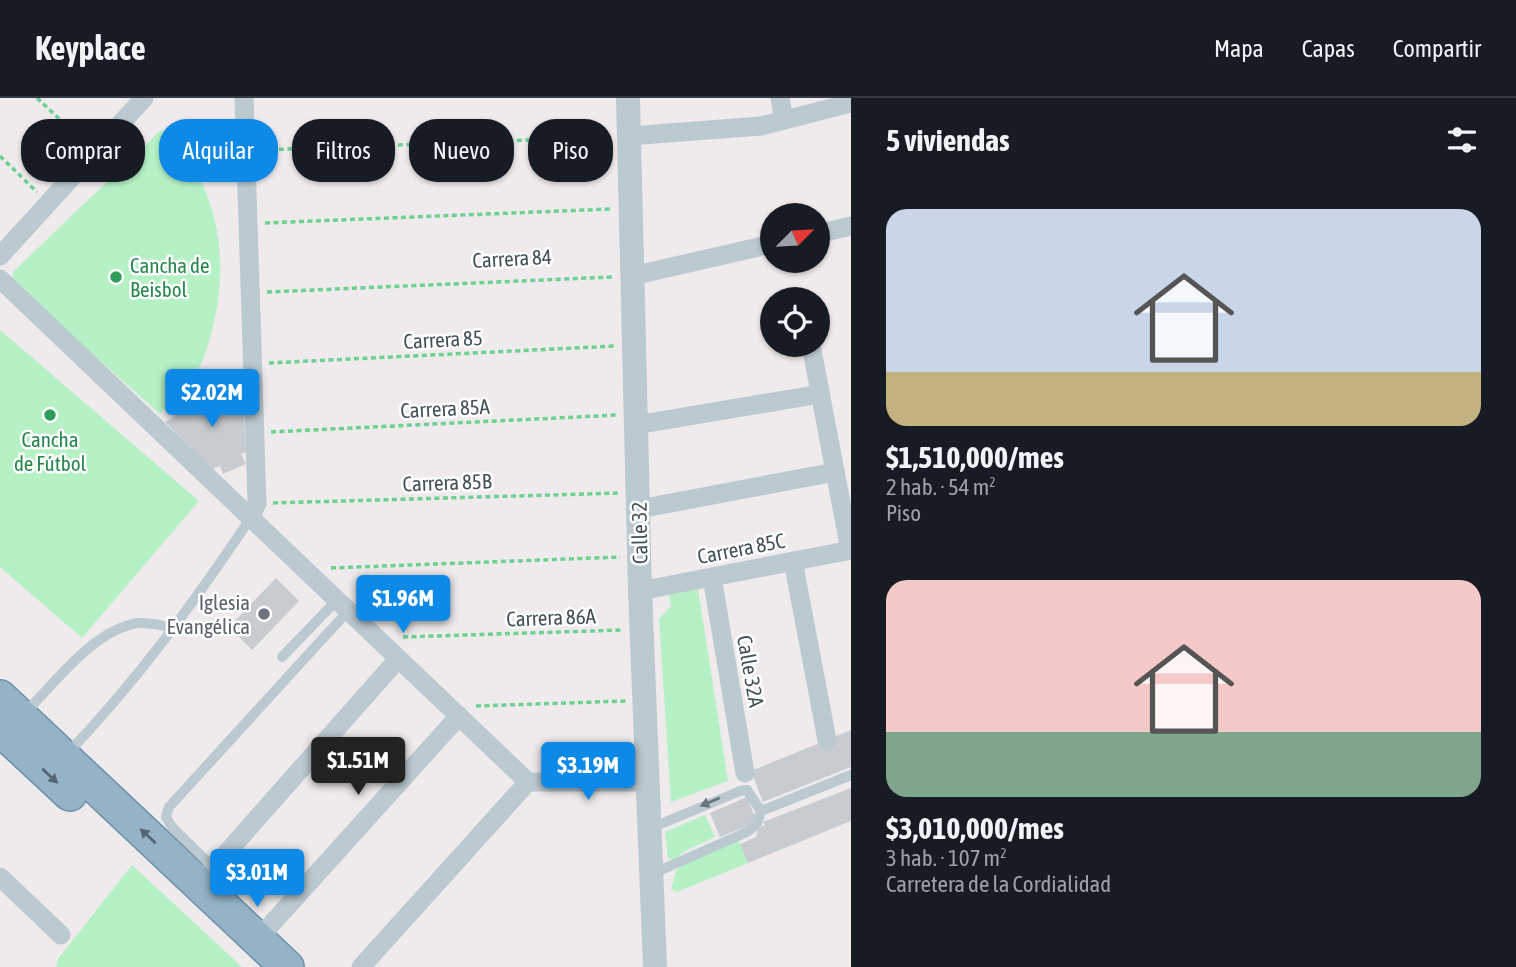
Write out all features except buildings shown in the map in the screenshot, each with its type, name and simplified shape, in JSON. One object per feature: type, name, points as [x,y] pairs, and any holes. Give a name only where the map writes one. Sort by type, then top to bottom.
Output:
[{"type":"highway","points":[[7,714],[64,757],[206,875],[256,953]]},
{"type":"highway","points":[[7,714],[256,953],[287,967]]},
{"type":"street","points":[[125,119],[144,98]]},
{"type":"street","points":[[244,98],[245,119]]},
{"type":"street","name":"Calle 32","points":[[628,98],[640,591],[655,967]]},
{"type":"street","points":[[780,98],[784,120]]},
{"type":"street","points":[[629,136],[761,126],[851,103]]},
{"type":"street","points":[[0,256],[67,182]]},
{"type":"street","points":[[247,182],[255,433],[253,511]]},
{"type":"street","points":[[830,231],[851,226]]},
{"type":"street","points":[[632,276],[760,247]]},
{"type":"street","points":[[0,279],[253,511],[304,569],[528,782],[649,782]]},
{"type":"street","points":[[813,357],[850,550]]},
{"type":"street","points":[[636,420],[821,394]]},
{"type":"street","points":[[638,501],[835,472]]},
{"type":"street","name":"Carrera 85C","points":[[640,591],[850,550]]},
{"type":"street","points":[[793,561],[827,740]]},
{"type":"street","name":"Calle 32A","points":[[712,577],[745,773]]},
{"type":"street","points":[[206,875],[398,659]]},
{"type":"street","points":[[256,953],[454,711]]},
{"type":"street","points":[[361,967],[528,782]]},
{"type":"street","points":[[0,877],[61,935]]},
{"type":"lane","points":[[64,757],[119,698],[176,628],[253,511]]},
{"type":"lane","points":[[282,657],[342,606]]},
{"type":"lane","points":[[206,875],[166,817],[169,807],[342,606]]},
{"type":"lane","points":[[7,714],[98,640],[118,627],[141,622],[176,628]]},
{"type":"lane","points":[[761,811],[851,775]]},
{"type":"lane","points":[[650,828],[740,791],[747,790],[752,794],[761,811],[757,824],[747,832],[653,874]]},
{"type":"path","points":[[37,98],[60,119]]},
{"type":"path","points":[[278,150],[629,136]]},
{"type":"path","points":[[0,156],[48,203]]},
{"type":"path","points":[[248,224],[631,208]]},
{"type":"path","name":"Carrera 84","points":[[251,293],[632,276]]},
{"type":"path","name":"Carrera 85","points":[[253,364],[634,345]]},
{"type":"path","name":"Carrera 85A","points":[[255,433],[636,420]]},
{"type":"path","name":"Carrera 85B","points":[[253,511],[638,501]]},
{"type":"path","points":[[304,569],[640,556]]},
{"type":"path","name":"Carrera 86A","points":[[377,638],[642,630]]},
{"type":"path","points":[[454,711],[645,701]]},
{"type":"green space","name":"Cancha de Beisbol","points":[[159,132],[159,182],[201,182],[211,205],[218,234],[220,264],[214,325],[202,362],[192,378],[160,414],[12,282],[13,272],[107,182],[145,182],[145,145]]},
{"type":"green space","name":"Cancha de Fútbol","points":[[0,330],[199,501],[82,638],[0,567]]},
{"type":"green space","points":[[698,589],[728,781],[671,802],[659,619],[671,606],[669,595]]},
{"type":"green space","points":[[705,815],[715,837],[685,851],[673,861],[668,858],[665,832]]},
{"type":"green space","points":[[738,839],[748,863],[677,892],[671,889],[676,871],[682,865]]},
{"type":"green space","points":[[132,865],[242,967],[56,967],[58,959]]},
{"type":"place","name":"Cancha de Beisbol","points":[[116,277]]},
{"type":"place","name":"Cancha de Fútbol","points":[[50,415]]},
{"type":"place","name":"Iglesia Evangélica","points":[[264,614]]}]
